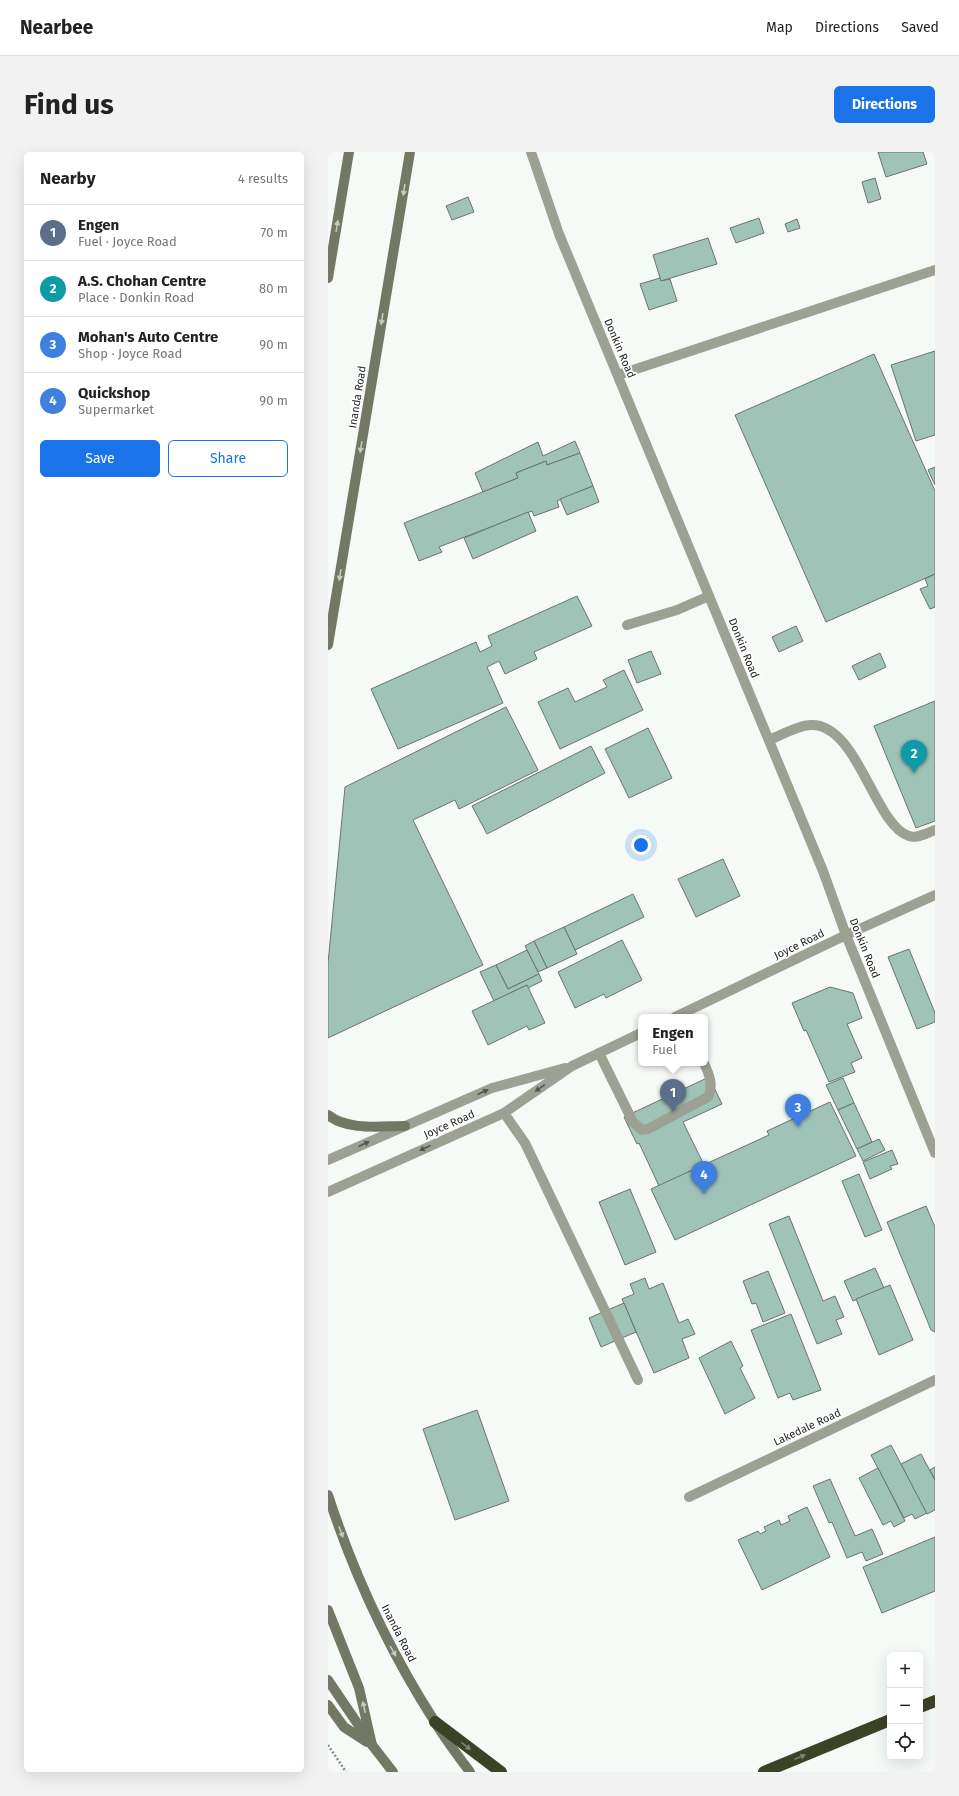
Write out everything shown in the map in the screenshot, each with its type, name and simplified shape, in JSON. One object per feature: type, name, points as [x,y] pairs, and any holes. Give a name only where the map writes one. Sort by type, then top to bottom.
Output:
[{"type":"highway","points":[[923,1706],[935,1701]]},
{"type":"highway","points":[[764,1772],[887,1721]]},
{"type":"highway","points":[[435,1722],[501,1772]]},
{"type":"main road","points":[[328,278],[349,152]]},
{"type":"main road","name":"Inanda Road","points":[[328,645],[410,152]]},
{"type":"main road","points":[[328,1115],[345,1123],[364,1127],[405,1126]]},
{"type":"main road","name":"Inanda Road","points":[[328,1495],[358,1577],[387,1640],[435,1722],[470,1772]]},
{"type":"main road","points":[[328,1610],[359,1688],[372,1745]]},
{"type":"main road","points":[[328,1680],[372,1745],[393,1772]]},
{"type":"main road","points":[[328,1705],[344,1727],[372,1745]]},
{"type":"street","name":"Donkin Road","points":[[531,152],[559,234],[823,871],[846,935],[935,1153]]},
{"type":"street","points":[[618,375],[935,270]]},
{"type":"street","points":[[627,625],[677,610],[709,596]]},
{"type":"street","points":[[769,740],[803,726],[813,725],[823,727],[838,736],[856,760],[892,824],[910,837],[917,837],[935,830]]},
{"type":"street","name":"Joyce Road","points":[[682,1014],[846,935],[935,895]]},
{"type":"street","name":"Joyce Road","points":[[328,1160],[492,1088],[572,1066],[638,1034]]},
{"type":"street","points":[[599,1054],[633,1122],[642,1130],[648,1129],[708,1097],[710,1092],[711,1077],[706,1066]]},
{"type":"street","name":"Joyce Road","points":[[328,1192],[504,1113],[572,1066]]},
{"type":"street","points":[[504,1113],[525,1143],[638,1380]]},
{"type":"street","name":"Lakedale Road","points":[[689,1497],[935,1380]]},
{"type":"path","points":[[328,1745],[346,1772]]},
{"type":"building","points":[[878,152],[923,152],[927,164],[886,177]]},
{"type":"building","points":[[875,178],[881,199],[868,203],[862,182]]},
{"type":"building","points":[[468,197],[474,212],[452,220],[446,206]]},
{"type":"building","points":[[759,218],[764,233],[736,243],[730,228]]},
{"type":"building","points":[[797,219],[800,228],[788,232],[785,224]]},
{"type":"building","points":[[708,238],[717,264],[661,281],[653,255]]},
{"type":"building","points":[[660,278],[661,281],[670,279],[677,301],[649,310],[640,284]]},
{"type":"building","points":[[935,351],[935,435],[916,441],[891,365]]},
{"type":"building","points":[[874,354],[935,491],[935,574],[826,622],[735,415]]},
{"type":"building","points":[[575,441],[580,453],[547,465],[546,461],[516,473],[518,478],[483,492],[475,473],[538,442],[543,456]]},
{"type":"building","points":[[580,453],[593,486],[557,501],[559,507],[534,516],[532,511],[439,547],[442,552],[419,561],[404,523],[518,478],[516,473],[546,461],[547,465]]},
{"type":"building","points":[[935,467],[935,485],[928,470]]},
{"type":"building","points":[[593,486],[599,502],[567,515],[560,499]]},
{"type":"building","points":[[528,512],[536,531],[473,559],[464,538]]},
{"type":"building","points":[[935,574],[935,607],[930,609],[920,589],[928,586],[925,579]]},
{"type":"building","points":[[577,596],[592,626],[534,652],[537,659],[505,674],[499,661],[487,667],[503,703],[398,749],[371,689],[476,642],[480,652],[492,646],[488,636]]},
{"type":"building","points":[[796,626],[803,641],[779,652],[772,637]]},
{"type":"building","points":[[651,651],[661,674],[637,683],[628,660]]},
{"type":"building","points":[[880,653],[886,667],[859,680],[852,666]]},
{"type":"building","points":[[624,670],[643,710],[560,749],[538,702],[568,688],[575,702],[607,687],[603,680]]},
{"type":"building","points":[[935,701],[935,821],[916,828],[874,726]]},
{"type":"building","points":[[506,707],[538,770],[459,809],[455,800],[413,820],[483,965],[328,1038],[328,963],[345,787]]},
{"type":"building","points":[[648,728],[672,778],[629,798],[605,749]]},
{"type":"building","points":[[591,746],[605,773],[487,834],[472,806]]},
{"type":"building","points":[[723,859],[740,896],[696,917],[678,879]]},
{"type":"building","points":[[633,894],[644,917],[575,950],[564,927]]},
{"type":"building","points":[[564,927],[577,954],[547,968],[534,941]]},
{"type":"building","points":[[622,940],[642,980],[606,998],[604,994],[575,1008],[558,972]]},
{"type":"building","points":[[534,941],[547,968],[538,972],[525,946]]},
{"type":"building","points":[[909,949],[935,1013],[935,1022],[917,1029],[888,957]]},
{"type":"building","points":[[527,950],[539,974],[508,989],[496,965]]},
{"type":"building","points":[[496,965],[508,989],[539,974],[542,981],[528,988],[527,985],[494,1001],[480,972]]},
{"type":"building","points":[[527,985],[545,1023],[529,1030],[527,1026],[488,1045],[472,1011]]},
{"type":"building","points":[[830,987],[853,993],[862,1018],[847,1024],[862,1058],[851,1063],[855,1072],[829,1082],[806,1030],[804,1031],[792,1003]]},
{"type":"building","points":[[709,1077],[722,1104],[683,1122],[704,1165],[659,1186],[639,1143],[637,1144],[624,1117]]},
{"type":"building","points":[[843,1078],[854,1103],[838,1110],[826,1085]]},
{"type":"building","points":[[830,1102],[856,1156],[675,1240],[651,1189],[769,1135],[767,1131]]},
{"type":"building","points":[[854,1103],[872,1142],[857,1149],[838,1110]]},
{"type":"building","points":[[879,1139],[885,1150],[863,1161],[857,1149]]},
{"type":"building","points":[[892,1150],[898,1164],[890,1166],[892,1169],[870,1179],[863,1162]]},
{"type":"building","points":[[859,1174],[882,1230],[865,1237],[842,1181]]},
{"type":"building","points":[[630,1189],[656,1252],[625,1265],[599,1202]]},
{"type":"building","points":[[926,1206],[935,1227],[935,1332],[931,1330],[887,1222]]},
{"type":"building","points":[[789,1216],[823,1301],[835,1296],[844,1317],[836,1320],[842,1334],[817,1344],[769,1224]]},
{"type":"building","points":[[875,1268],[884,1288],[853,1301],[844,1281]]},
{"type":"building","points":[[768,1271],[785,1313],[763,1322],[756,1303],[752,1304],[743,1281]]},
{"type":"building","points":[[645,1278],[649,1289],[663,1283],[679,1323],[688,1319],[695,1334],[682,1339],[689,1358],[654,1373],[622,1299],[634,1294],[630,1284]]},
{"type":"building","points":[[890,1285],[913,1340],[879,1355],[856,1299]]},
{"type":"building","points":[[624,1303],[636,1332],[601,1347],[589,1318]]},
{"type":"building","points":[[791,1314],[821,1390],[793,1400],[790,1393],[778,1398],[751,1330]]},
{"type":"building","points":[[731,1341],[743,1366],[740,1368],[755,1398],[725,1414],[699,1358]]},
{"type":"building","points":[[477,1410],[509,1501],[455,1520],[423,1429]]},
{"type":"building","points":[[891,1445],[927,1513],[915,1519],[912,1514],[904,1518],[871,1455]]},
{"type":"building","points":[[921,1454],[935,1480],[935,1510],[927,1514],[901,1464]]},
{"type":"building","points":[[935,1467],[935,1480],[930,1470]]},
{"type":"building","points":[[878,1468],[905,1521],[894,1527],[891,1521],[883,1525],[859,1478]]},
{"type":"building","points":[[830,1479],[855,1536],[872,1529],[883,1554],[866,1561],[862,1552],[847,1558],[832,1522],[829,1523],[813,1486]]},
{"type":"building","points":[[807,1507],[830,1557],[762,1590],[738,1540],[758,1531],[760,1534],[766,1531],[764,1527],[779,1520],[781,1525],[790,1521],[788,1516]]},
{"type":"building","points":[[935,1537],[935,1591],[882,1613],[863,1567]]},
{"type":"place","name":"A.S. Chohan Centre","points":[[914,773]]},
{"type":"place","name":"Engen","points":[[673,1112]]},
{"type":"place","name":"Mohan's Auto Centre","points":[[798,1127]]},
{"type":"place","name":"Quickshop","points":[[704,1194]]}]
